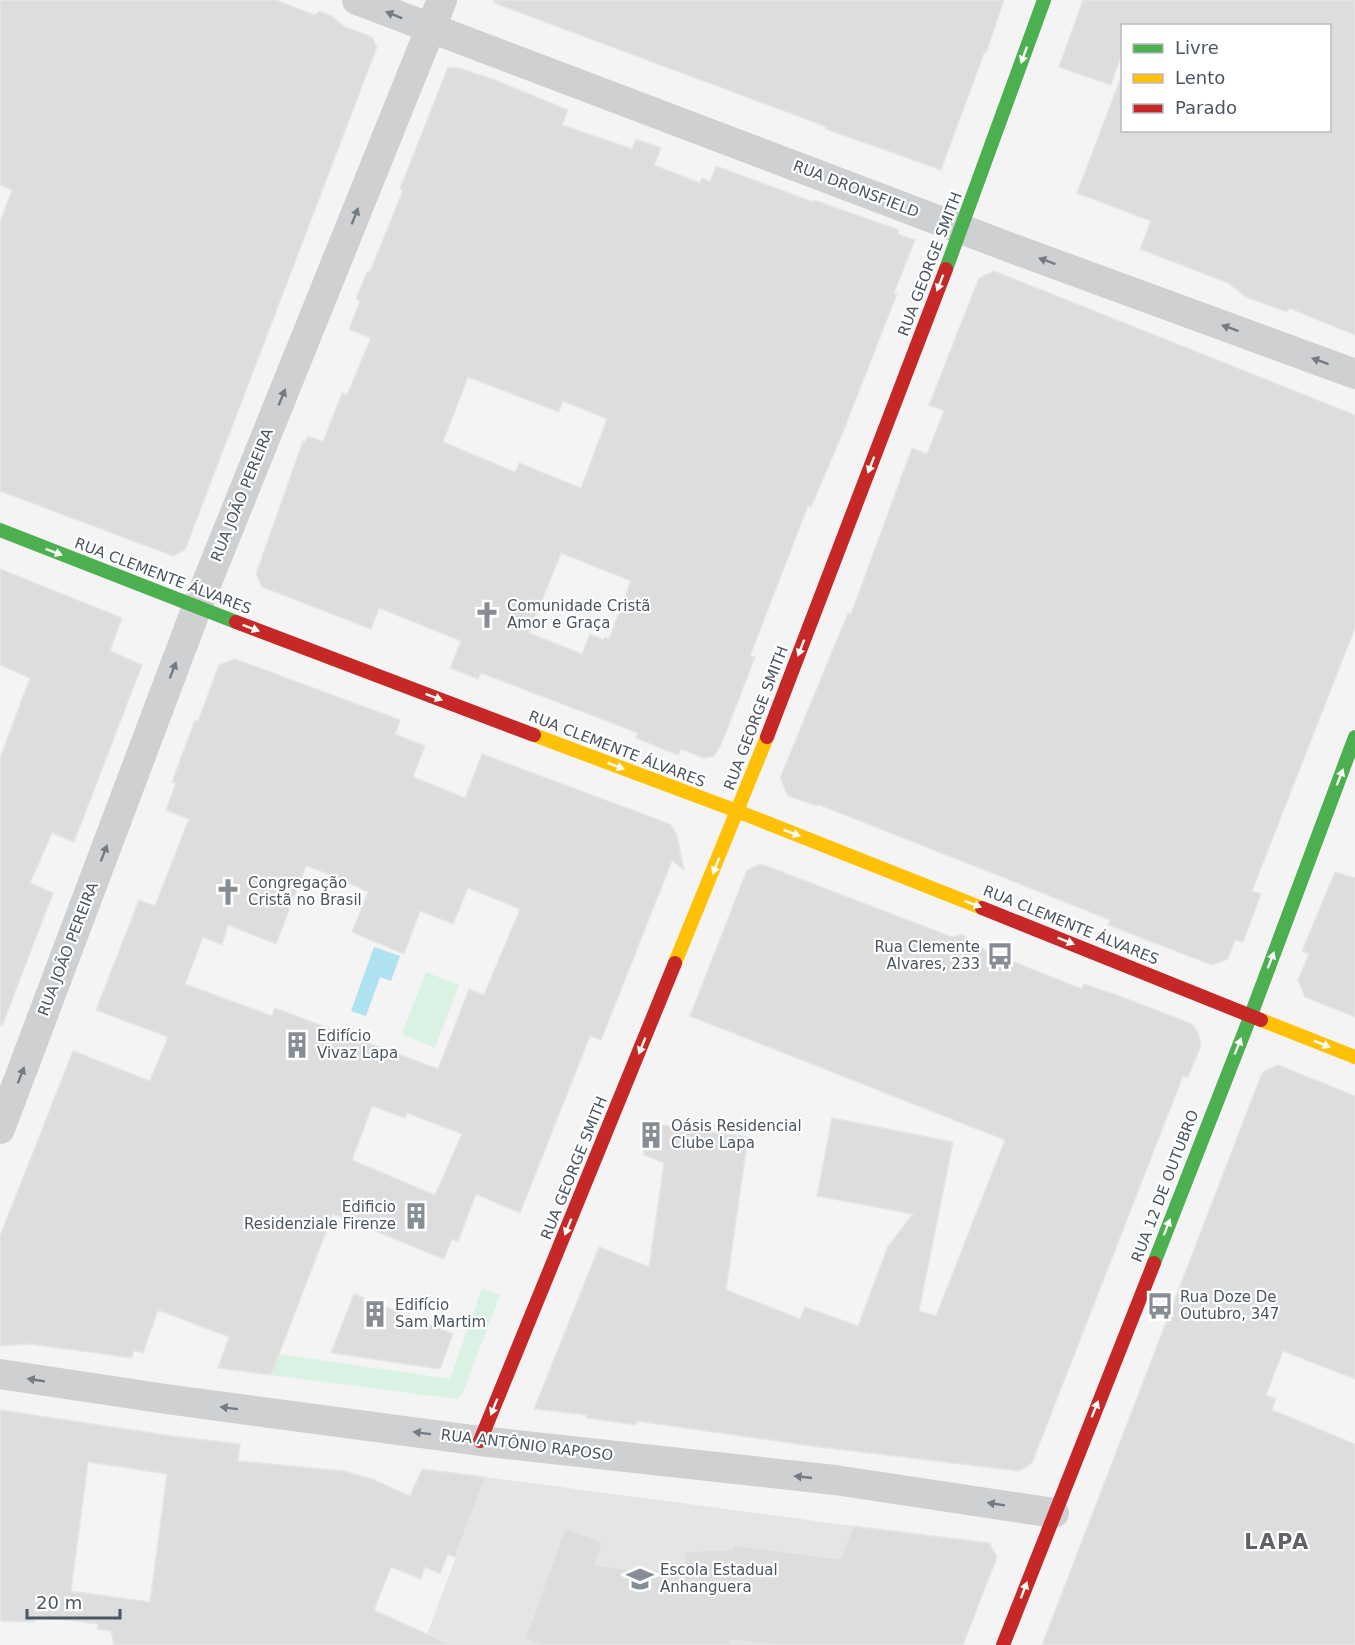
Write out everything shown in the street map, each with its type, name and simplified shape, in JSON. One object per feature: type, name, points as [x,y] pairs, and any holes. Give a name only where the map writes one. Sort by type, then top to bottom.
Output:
[{"type":"street","name":"RUA DRONSFIELD","points":[[357,0],[961,229],[1355,374]]},
{"type":"street","name":"RUA JOÃO PEREIRA","points":[[0,1129],[196,607],[442,0]]},
{"type":"street","name":"RUA GEORGE SMITH","points":[[480,1441],[737,811],[961,229],[1044,0]]},
{"type":"street","name":"RUA CLEMENTE ÁLVARES","points":[[0,530],[196,607],[737,811],[1355,1057]]},
{"type":"street","name":"RUA 12 DE OUTUBRO","points":[[1003,1645],[1251,1015],[1355,737]]},
{"type":"street","name":"RUA ANTÔNIO RAPOSO","points":[[0,1374],[166,1399],[480,1441],[835,1480],[1054,1513]]},
{"type":"shaded area","name":"Escola Estadual Anhanguera","points":[[486,1477],[853,1526],[806,1645],[423,1645]]},
{"type":"green space","points":[[426,972],[459,985],[435,1048],[402,1034]]},
{"type":"green space","points":[[482,1288],[500,1295],[462,1395],[456,1399],[271,1375],[279,1354],[450,1379]]},
{"type":"water","points":[[374,947],[400,956],[391,981],[380,977],[366,1016],[351,1011]]},
{"type":"building","points":[[0,0],[276,0],[314,15],[320,11],[333,17],[343,26],[372,37],[377,47],[185,550],[173,556],[0,491],[0,222],[12,190],[0,185]]},
{"type":"building","points":[[494,0],[1004,0],[941,170],[826,129],[827,127],[494,3]]},
{"type":"building","points":[[1083,0],[1355,0],[1355,335],[1289,308],[1287,312],[1246,297],[1228,283],[1140,249],[1151,221],[1077,193],[1120,80],[1121,132],[1331,132],[1331,24],[1121,24],[1121,56],[1111,85],[1059,67]]},
{"type":"building","points":[[448,67],[459,68],[568,110],[562,125],[632,149],[636,139],[661,148],[654,165],[700,183],[702,178],[710,182],[716,166],[813,202],[814,200],[899,230],[898,234],[915,240],[894,293],[897,294],[843,432],[811,507],[808,506],[750,656],[755,657],[721,745],[714,756],[704,758],[681,749],[678,755],[636,738],[638,733],[481,673],[478,679],[450,668],[461,641],[379,608],[371,629],[262,587],[256,574],[303,441],[305,442],[308,436],[323,442],[342,393],[347,395],[371,338],[349,329],[360,301],[356,299],[367,272],[370,272],[403,190],[400,189]],"holes":[[[468,377],[559,412],[563,401],[607,419],[581,488],[519,463],[515,472],[443,442]],[[561,553],[631,581],[609,639],[605,637],[604,640],[590,634],[582,654],[529,633]]]},
{"type":"building","points":[[994,271],[1355,415],[1355,628],[1252,891],[1261,894],[1243,942],[1235,940],[1228,959],[1212,965],[1108,925],[1110,920],[1005,878],[817,804],[817,806],[788,796],[780,778],[848,613],[851,614],[912,448],[927,454],[944,411],[929,405],[979,278]]},
{"type":"building","points":[[0,569],[122,618],[110,651],[142,665],[74,842],[52,833],[30,883],[53,893],[2,1026],[0,1025],[0,758],[30,678],[0,665]]},
{"type":"building","points":[[235,659],[400,720],[395,734],[425,746],[413,777],[465,798],[482,754],[670,824],[677,835],[684,870],[672,861],[601,1040],[590,1036],[520,1213],[476,1194],[458,1242],[452,1239],[444,1259],[333,1214],[271,1375],[218,1368],[229,1337],[158,1310],[143,1353],[134,1350],[132,1358],[30,1344],[0,1346],[0,1236],[73,1051],[150,1081],[168,1037],[96,1010],[139,900],[155,906],[189,819],[166,810],[176,783],[172,782],[219,665]],"holes":[[[306,866],[337,877],[368,892],[352,932],[404,954],[420,911],[453,924],[468,888],[520,909],[484,995],[469,989],[438,1069],[275,1008],[272,1016],[185,984],[203,937],[222,945],[228,925],[276,944]],[[372,1106],[405,1118],[407,1113],[462,1134],[435,1195],[352,1160]]]},
{"type":"building","points":[[761,864],[952,937],[963,934],[968,939],[979,943],[984,950],[1082,989],[1084,984],[1122,997],[1192,1024],[1198,1032],[1201,1046],[1188,1077],[1183,1076],[1032,1463],[1019,1471],[812,1446],[637,1421],[636,1425],[586,1418],[587,1415],[534,1409],[599,1247],[649,1267],[664,1163],[644,1155],[643,1138],[649,1123],[748,1137],[726,1290],[800,1319],[805,1307],[858,1326],[888,1246],[913,1214],[817,1196],[832,1118],[953,1142],[919,1311],[936,1316],[1005,1140],[690,1016],[747,870]]},
{"type":"building","points":[[1335,872],[1355,878],[1355,1017],[1305,997],[1298,980],[1309,954],[1302,951]]},
{"type":"building","points":[[1278,1065],[1355,1096],[1355,1379],[1283,1351],[1266,1395],[1276,1399],[1272,1410],[1355,1444],[1355,1645],[1042,1645],[1260,1078],[1263,1072]]},
{"type":"building","name":"Edifício Sam Martim","points":[[354,1294],[453,1334],[440,1369],[331,1353]]},
{"type":"building","points":[[0,1410],[240,1444],[238,1461],[344,1471],[372,1479],[410,1496],[422,1469],[486,1477],[455,1557],[448,1554],[440,1574],[425,1567],[421,1579],[391,1567],[374,1610],[451,1645],[114,1645],[111,1631],[97,1629],[98,1624],[35,1616],[34,1622],[0,1621]],"holes":[[[88,1462],[167,1474],[150,1602],[71,1591]]]},
{"type":"building","points":[[853,1526],[989,1543],[997,1557],[963,1645],[773,1645],[730,1640],[730,1645],[542,1645],[525,1639],[565,1528],[603,1542],[595,1564],[643,1572],[686,1574],[684,1552],[732,1549],[733,1545],[840,1559]]},
{"type":"traffic: fast","points":[[946,269],[1044,0]]},
{"type":"traffic: fast","points":[[0,530],[236,622]]},
{"type":"traffic: fast","points":[[1154,1263],[1251,1015],[1355,737]]},
{"type":"traffic: slow","points":[[534,735],[737,811],[982,908]]},
{"type":"traffic: slow","points":[[675,963],[767,737]]},
{"type":"traffic: slow","points":[[1261,1020],[1355,1057]]},
{"type":"traffic: jam","points":[[767,737],[946,269]]},
{"type":"traffic: jam","points":[[236,622],[534,735]]},
{"type":"traffic: jam","points":[[982,908],[1261,1020]]},
{"type":"traffic: jam","points":[[480,1441],[675,963]]},
{"type":"traffic: jam","points":[[1003,1645],[1154,1263]]},
{"type":"place","name":"Comunidade Cristã Amor e Graça","points":[[487,615]]},
{"type":"place","name":"Congregação Cristã no Brasil","points":[[228,892]]},
{"type":"place","name":"Rua Clemente Alvares, 233","points":[[1000,956]]},
{"type":"place","name":"Edifício Vivaz Lapa","points":[[297,1045]]},
{"type":"place","name":"Oásis Residencial Clube Lapa","points":[[651,1135]]},
{"type":"place","name":"Edificio Residenziale Firenze","points":[[416,1216]]},
{"type":"place","name":"Rua Doze De Outubro, 347","points":[[1160,1306]]},
{"type":"place","name":"Edifício Sam Martim","points":[[375,1314]]},
{"type":"place","name":"Escola Estadual Anhanguera","points":[[640,1579]]},
{"type":"district","name":"LAPA","points":[[1277,1542]]}]
